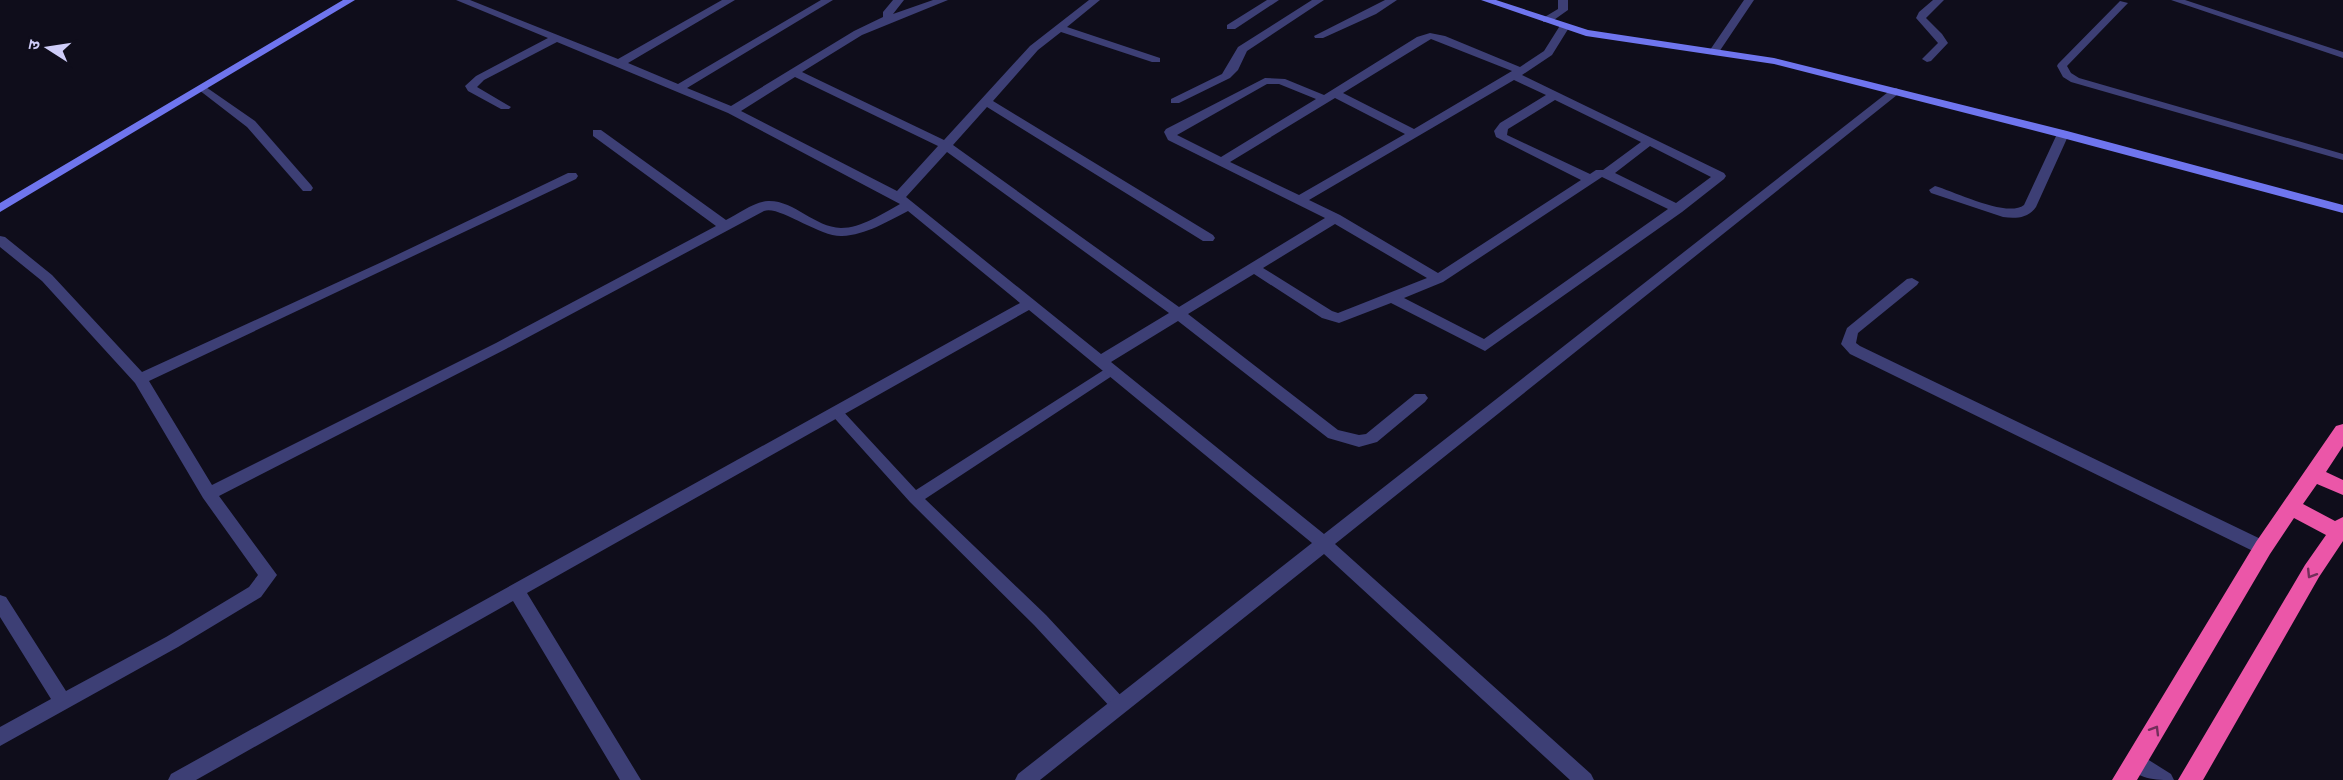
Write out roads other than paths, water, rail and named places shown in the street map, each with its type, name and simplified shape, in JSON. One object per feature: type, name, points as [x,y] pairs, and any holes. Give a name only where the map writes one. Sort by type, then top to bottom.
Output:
[{"type":"highway","points":[[2124,780],[2263,548],[2343,431]]},
{"type":"highway","points":[[2313,474],[2343,488]]},
{"type":"highway","points":[[2190,780],[2312,572],[2341,529],[2290,507]]},
{"type":"street","points":[[0,208],[350,0]]},
{"type":"street","points":[[619,63],[730,0]]},
{"type":"street","points":[[679,88],[828,0]]},
{"type":"street","points":[[888,19],[888,12],[899,0]]},
{"type":"street","points":[[732,111],[858,33],[888,19],[943,0]]},
{"type":"street","points":[[209,494],[349,425],[767,205],[776,206],[831,231],[842,232],[857,229],[904,201],[945,145],[1034,48],[1095,0]]},
{"type":"street","points":[[1231,27],[1274,0]]},
{"type":"street","points":[[1175,101],[1226,76],[1232,70],[1242,49],[1319,0]]},
{"type":"street","points":[[1319,36],[1372,12],[1392,0]]},
{"type":"street","points":[[1486,0],[1586,33],[1714,50],[1774,61],[2063,134],[2343,209]]},
{"type":"street","points":[[1547,20],[1563,10],[1563,0]]},
{"type":"street","points":[[1714,50],[1749,0]]},
{"type":"street","points":[[468,1],[732,111],[904,201],[1323,543],[1584,780]]},
{"type":"street","points":[[1299,201],[1518,73],[1548,53],[1565,26]]},
{"type":"street","points":[[1058,28],[1156,60]]},
{"type":"street","points":[[1221,162],[1421,39],[1430,36],[1441,38],[1518,73],[1555,95],[1720,176],[1485,346],[1393,298]]},
{"type":"street","points":[[505,107],[472,89],[471,86],[480,78],[557,38]]},
{"type":"street","points":[[795,73],[945,145],[1179,314],[1333,434],[1359,441],[1371,438],[1420,398]]},
{"type":"street","points":[[1415,134],[1330,96],[1281,81],[1265,81],[1170,132],[1172,137],[1335,218],[1438,279]]},
{"type":"street","points":[[202,88],[243,117],[281,156],[307,188]]},
{"type":"street","points":[[1025,780],[1896,91]]},
{"type":"street","points":[[1555,95],[1504,126],[1500,131],[1502,137],[1590,179]]},
{"type":"street","points":[[985,101],[1208,238]]},
{"type":"street","points":[[597,133],[725,226]]},
{"type":"street","points":[[1935,190],[2003,213],[2026,211],[2030,207],[2063,134]]},
{"type":"street","points":[[1606,174],[1649,141]]},
{"type":"street","points":[[1254,268],[1333,317],[1347,316],[1438,279],[1600,173],[1677,209]]},
{"type":"street","points":[[140,379],[389,264],[572,176]]},
{"type":"street","points":[[1105,366],[1179,314],[1335,218]]},
{"type":"street","points":[[0,240],[47,278],[140,379],[209,494],[268,575],[255,592],[172,642],[0,737]]},
{"type":"street","points":[[1912,282],[1852,331],[1848,344],[1854,350],[2263,548]]},
{"type":"street","points":[[178,780],[1029,304]]},
{"type":"street","points":[[516,591],[631,780]]},
{"type":"street","points":[[0,602],[63,702]]},
{"type":"street","points":[[2136,760],[2164,780]]},
{"type":"lane","points":[[1927,58],[1943,43],[1938,33],[1928,27],[1921,18],[1922,14],[1939,0]]},
{"type":"lane","points":[[2176,0],[2343,56]]},
{"type":"lane","points":[[2123,3],[2062,66],[2067,75],[2086,83],[2343,158]]},
{"type":"lane","points":[[915,498],[1105,366]]},
{"type":"lane","points":[[836,412],[915,498],[1040,620],[1119,705]]}]
